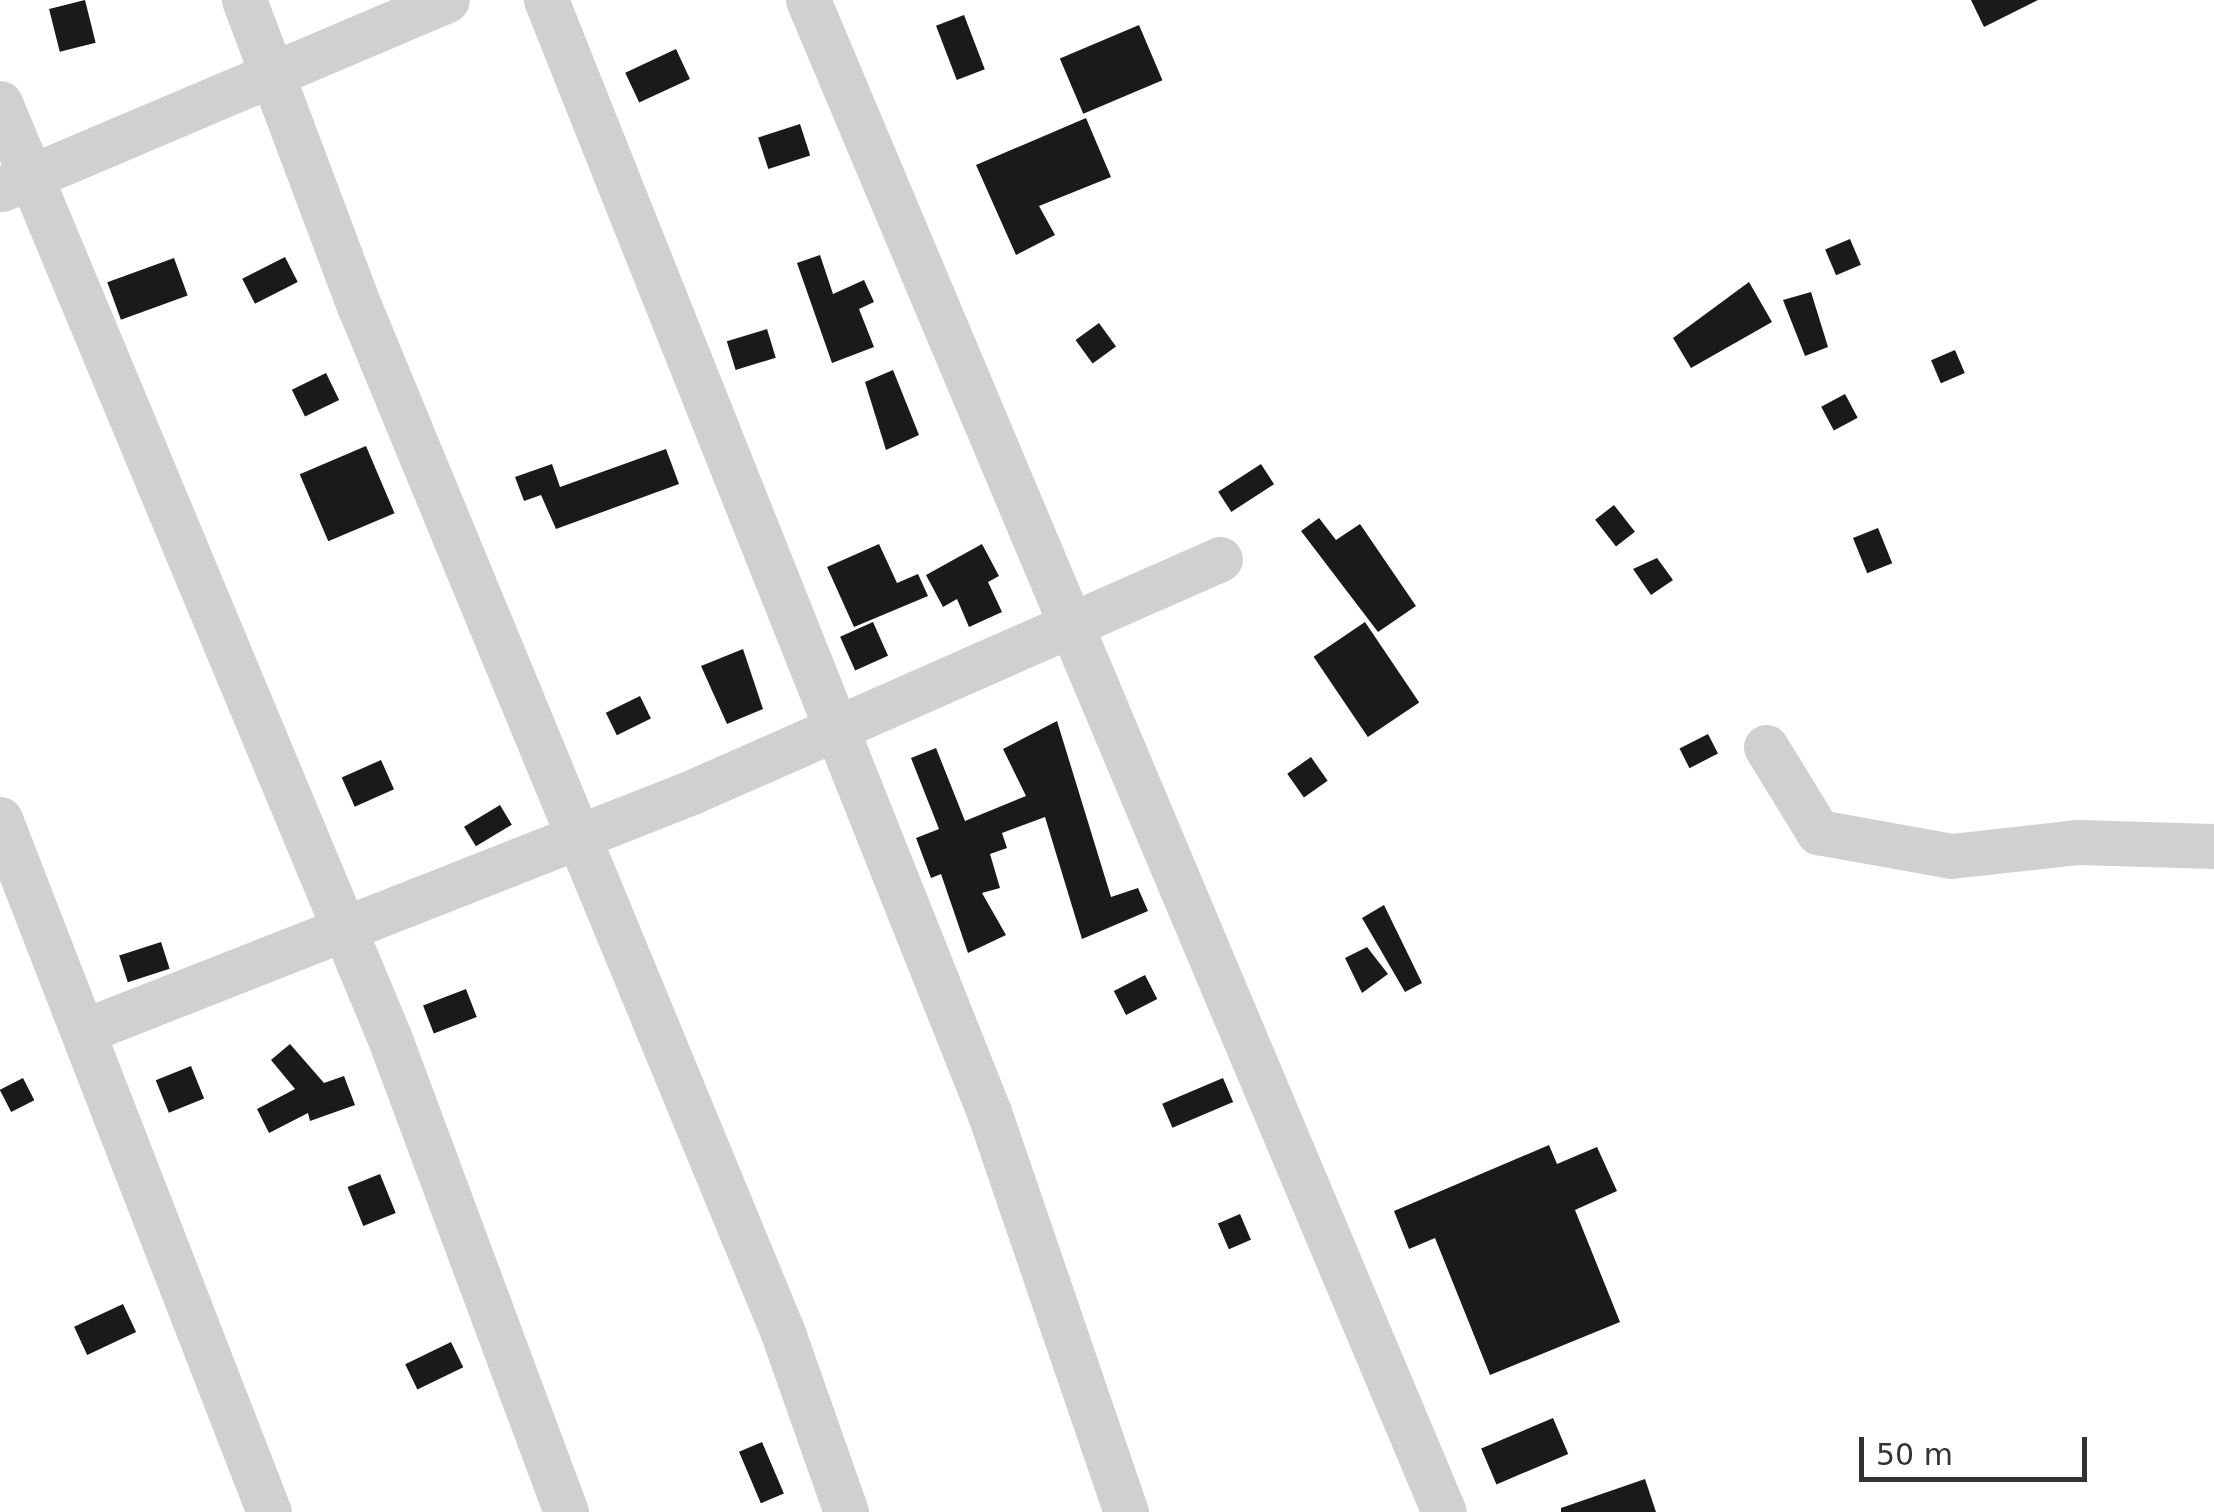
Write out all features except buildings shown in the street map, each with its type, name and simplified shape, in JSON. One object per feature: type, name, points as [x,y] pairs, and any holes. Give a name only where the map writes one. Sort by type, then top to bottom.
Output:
[{"type":"street","points":[[244,0],[360,308],[582,835],[846,1512]]},
{"type":"street","points":[[13,184],[448,0]]},
{"type":"street","points":[[546,0],[989,1112],[1126,1512]]},
{"type":"street","points":[[808,0],[1444,1512]]},
{"type":"street","points":[[0,102],[13,184],[346,934],[566,1512]]},
{"type":"street","points":[[84,1031],[346,934],[1072,629],[1220,559]]},
{"type":"street","points":[[1766,747],[1818,832],[1951,856],[2078,842],[2214,846]]},
{"type":"street","points":[[0,818],[269,1512]]}]
